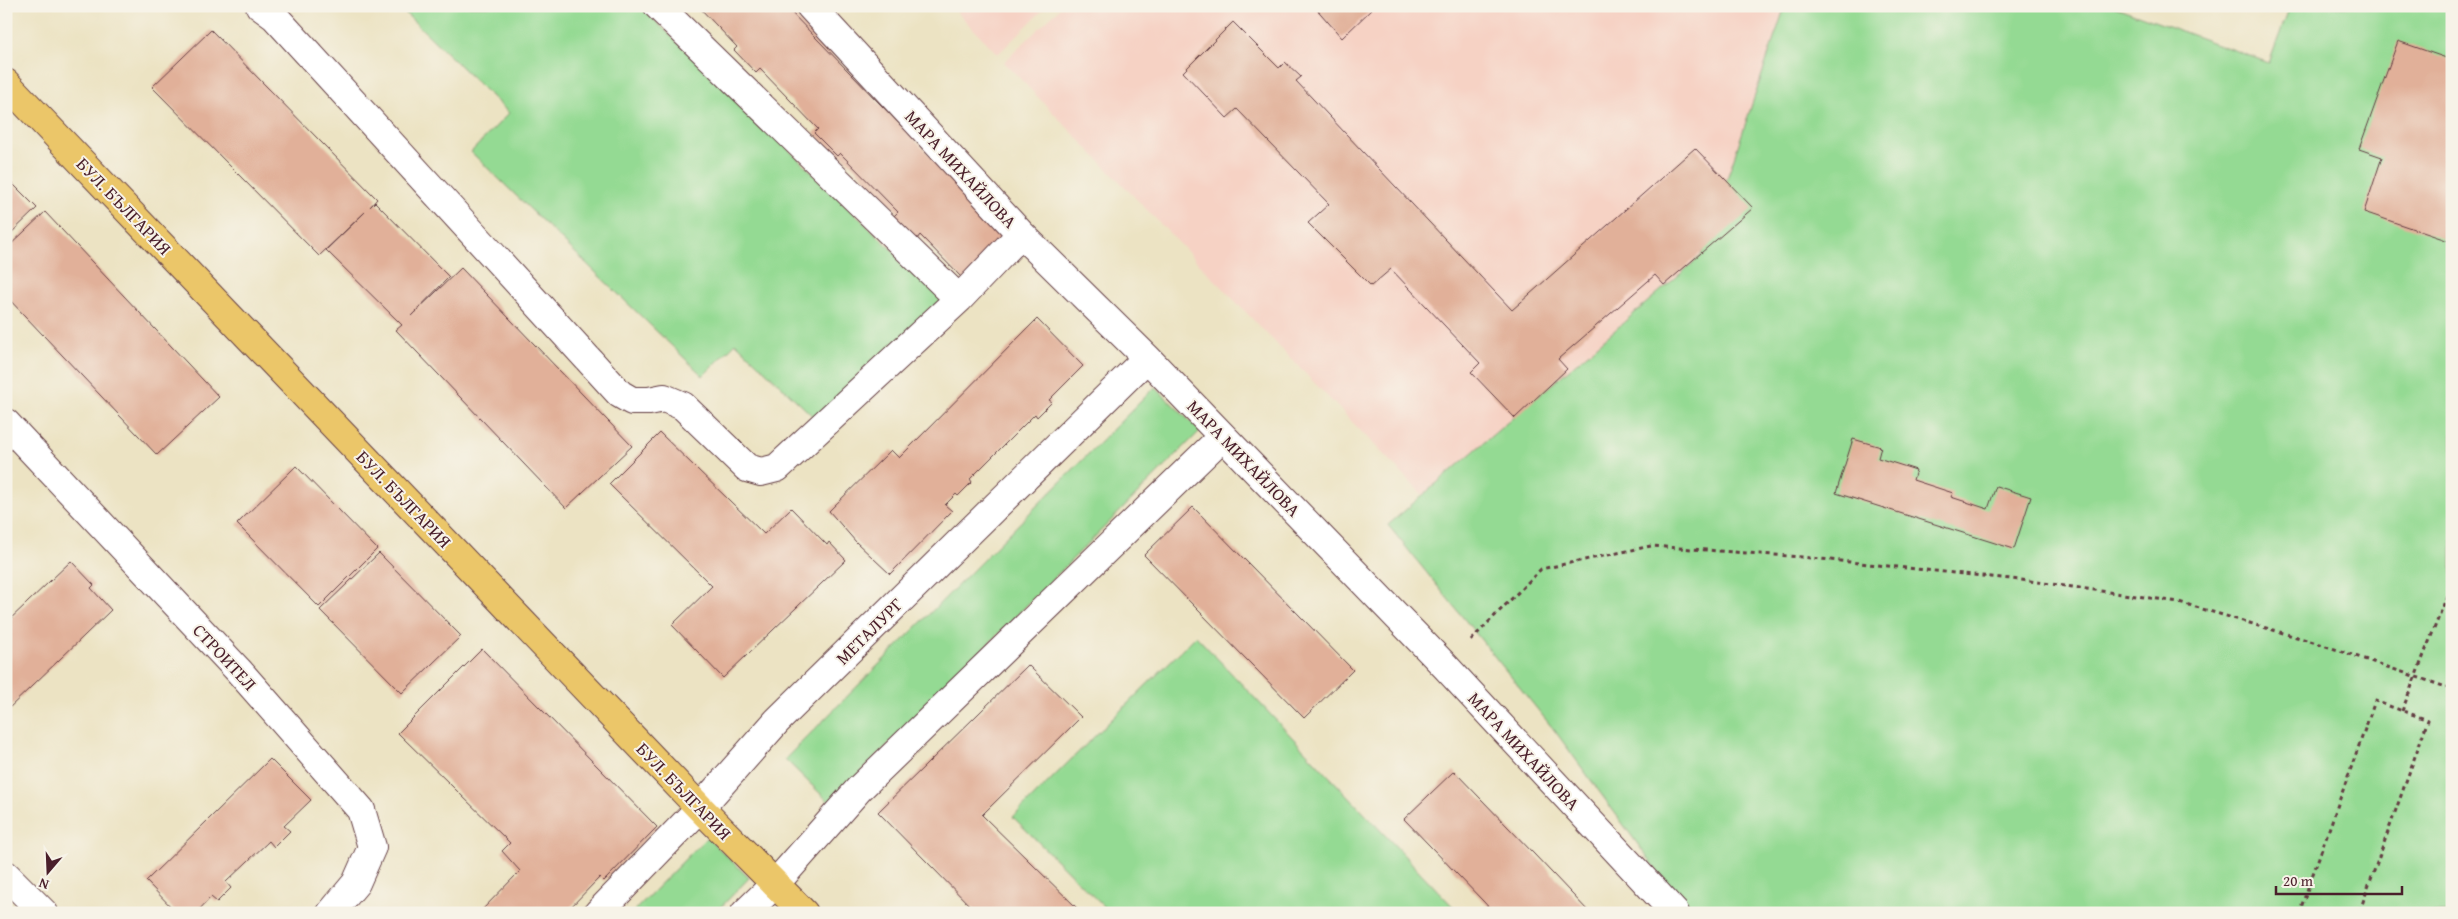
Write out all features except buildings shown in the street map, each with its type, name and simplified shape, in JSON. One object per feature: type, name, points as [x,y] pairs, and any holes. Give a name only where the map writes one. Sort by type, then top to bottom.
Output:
[{"type":"main road","name":"БУЛ. БЪЛГАРИЯ","points":[[6,83],[700,808],[804,913]]},
{"type":"street","points":[[260,6],[276,17],[620,394],[632,401],[649,401],[664,398],[683,406],[747,468],[761,472],[777,468],[959,299],[1021,234]]},
{"type":"street","points":[[658,6],[959,299]]},
{"type":"street","name":"МАРА МИХАЙЛОВА","points":[[810,6],[1021,234],[1147,358],[1445,666],[1675,913]]},
{"type":"street","name":"МЕТАЛУРГ","points":[[598,913],[700,808],[777,722],[1147,358]]},
{"type":"street","name":"СТРОИТЕЛ","points":[[6,424],[238,670],[361,810],[372,847],[356,883],[331,913]]},
{"type":"street","points":[[745,913],[775,884],[859,789],[1222,437]]},
{"type":"street","points":[[6,875],[44,913]]},
{"type":"path","points":[[1445,666],[1541,569],[1651,546],[1802,557],[2030,581],[2179,602],[2320,644],[2452,689]]},
{"type":"path","points":[[2402,711],[2452,583]]},
{"type":"path","points":[[2299,913],[2375,701],[2428,720],[2359,913]]},
{"type":"shaded area","points":[[951,6],[1047,6],[998,54]]},
{"type":"shaded area","points":[[1062,6],[1902,6],[1850,164],[1443,516],[1004,62]]},
{"type":"green space","points":[[398,6],[640,6],[943,299],[821,424],[736,343],[703,376],[471,152],[509,113]]},
{"type":"green space","points":[[1785,6],[2113,6],[2269,63],[2290,6],[2452,6],[2452,913],[1688,913],[1555,731],[1388,525],[1701,256]]},
{"type":"green space","points":[[1155,387],[1200,431],[830,803],[785,759]]},
{"type":"green space","points":[[1196,636],[1459,913],[1110,913],[1013,817]]},
{"type":"green space","points":[[707,837],[749,878],[715,913],[632,913]]}]
